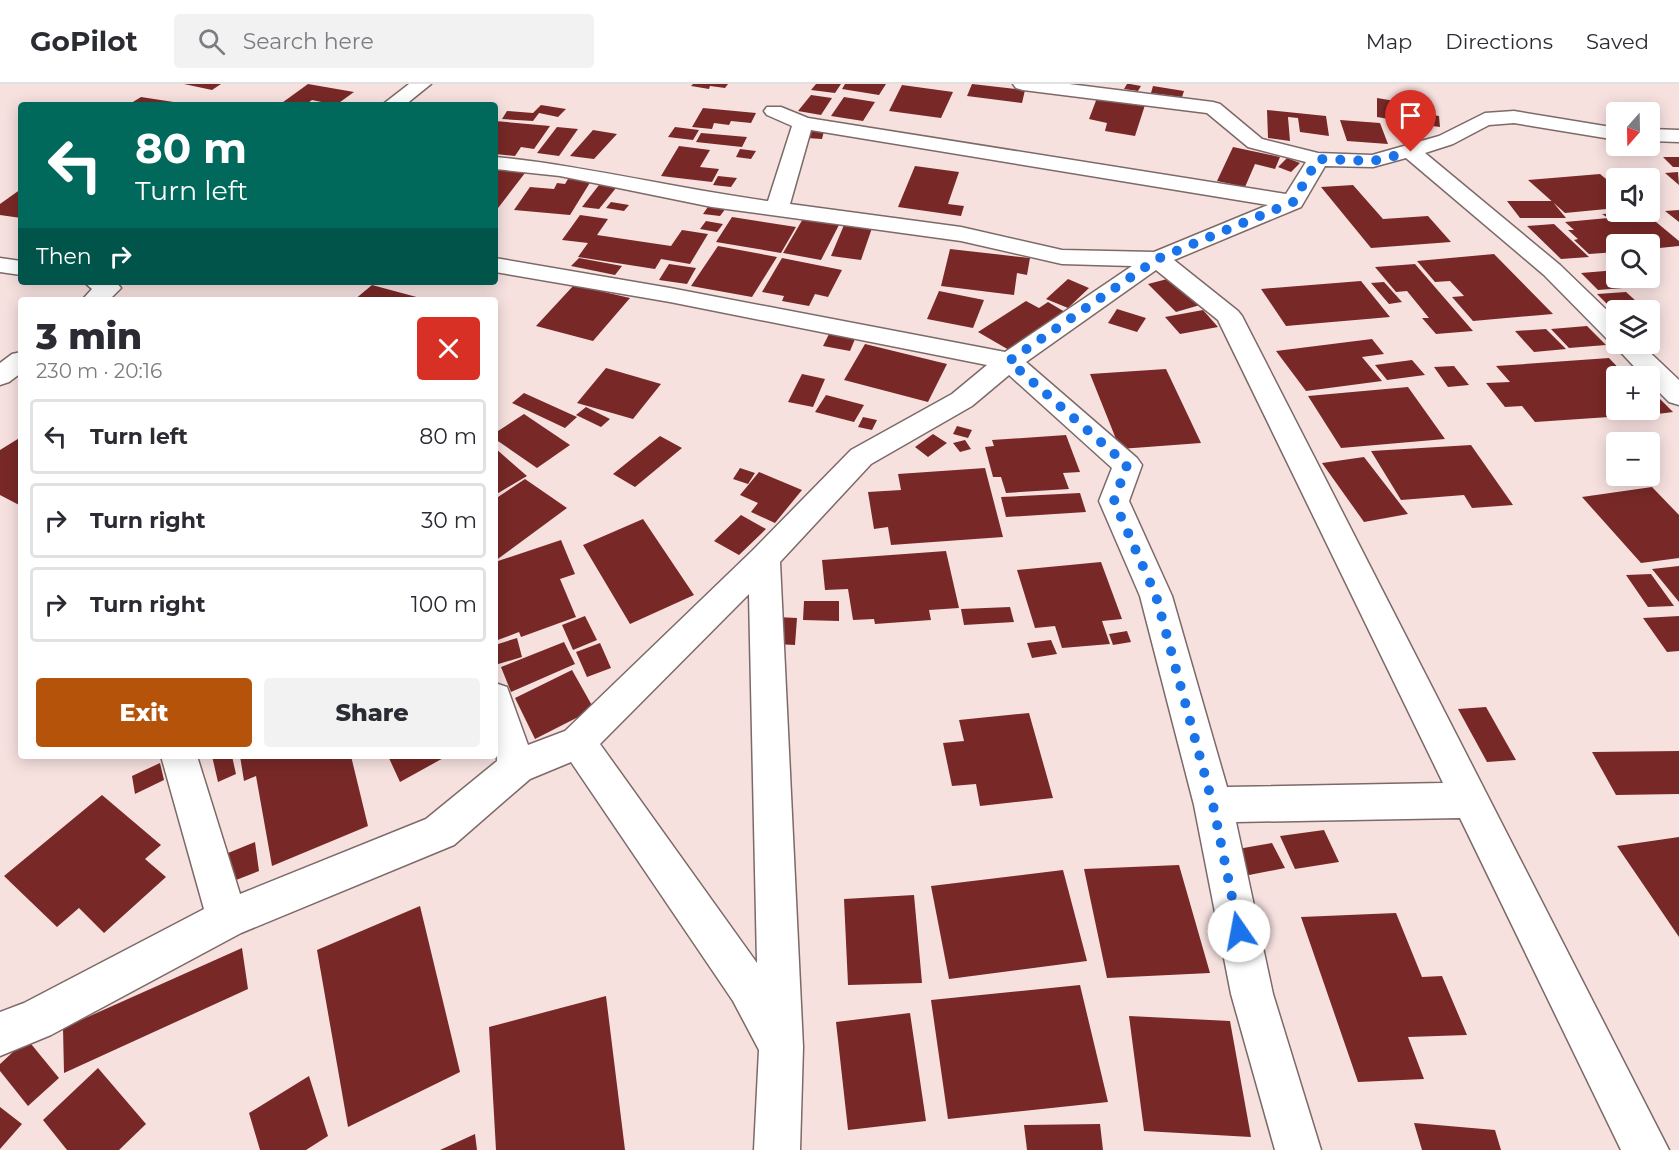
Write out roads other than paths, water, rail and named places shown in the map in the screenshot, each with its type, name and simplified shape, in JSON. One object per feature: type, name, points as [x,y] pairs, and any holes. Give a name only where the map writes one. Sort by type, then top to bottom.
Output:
[{"type":"street","points":[[396,102],[421,84]]},
{"type":"street","points":[[1023,84],[1213,108],[1255,143],[1318,159],[1373,161],[1411,152],[1446,140],[1485,119],[1514,117],[1606,132]]},
{"type":"street","points":[[774,111],[803,123],[1293,202]]},
{"type":"street","points":[[777,209],[803,123]]},
{"type":"street","points":[[1660,135],[1679,136]]},
{"type":"street","points":[[1411,152],[1552,270],[1606,323]]},
{"type":"street","points":[[0,1034],[36,1020],[227,920],[440,832],[517,767],[578,742],[764,559],[861,457],[962,400],[1009,361],[1157,259],[1293,202],[1318,159]]},
{"type":"street","points":[[498,163],[560,170],[712,200],[961,234],[1062,257],[1157,259],[1229,316],[1646,1150]]},
{"type":"street","points":[[0,265],[18,268]]},
{"type":"street","points":[[498,266],[670,295],[1009,361],[1127,465],[1114,501],[1156,596],[1213,805],[1252,994],[1298,1150]]},
{"type":"street","points":[[1636,354],[1679,396]]},
{"type":"street","points":[[764,559],[781,1047],[777,1150]]},
{"type":"street","points":[[498,707],[517,767]]},
{"type":"street","points":[[578,742],[748,986],[781,1047]]},
{"type":"street","points":[[180,759],[227,920]]},
{"type":"street","points":[[1213,805],[1472,800]]}]
